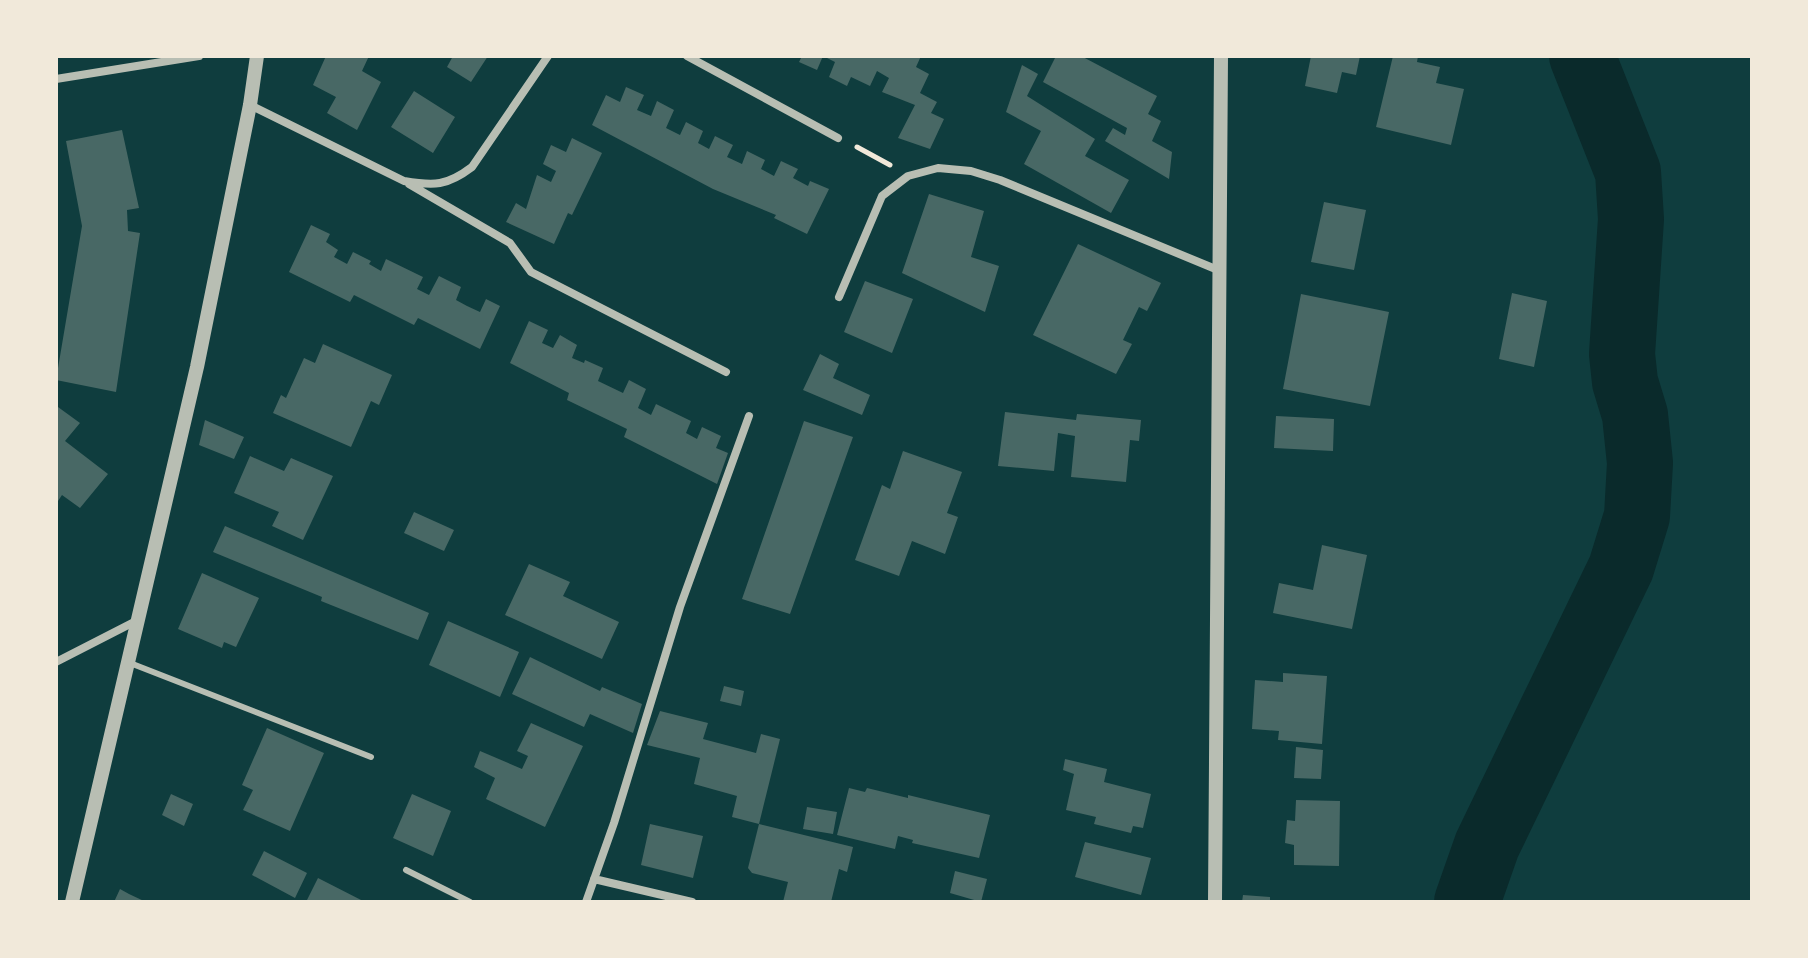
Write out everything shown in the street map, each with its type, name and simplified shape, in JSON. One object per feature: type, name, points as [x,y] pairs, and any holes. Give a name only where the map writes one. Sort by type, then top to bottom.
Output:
[{"type":"street","points":[[56,79],[199,56]]},
{"type":"street","points":[[72,902],[197,367],[250,105],[257,56]]},
{"type":"street","points":[[404,181],[431,185],[455,180],[472,167],[548,56]]},
{"type":"street","points":[[687,56],[838,138]]},
{"type":"street","points":[[1215,902],[1221,56]]},
{"type":"street","points":[[250,105],[404,181],[510,243],[531,272],[726,372]]},
{"type":"street","points":[[839,297],[882,196],[908,176],[938,168],[971,171],[1218,270]]},
{"type":"street","points":[[586,902],[614,823],[680,607],[749,416]]},
{"type":"street","points":[[56,662],[139,620]]},
{"type":"street","points":[[594,879],[692,902]]},
{"type":"lane","points":[[130,663],[371,757]]},
{"type":"lane","points":[[406,870],[470,902]]},
{"type":"path","points":[[838,138],[908,176]]},
{"type":"building","points":[[326,56],[369,56],[362,71],[381,82],[357,130],[327,113],[336,97],[313,85]]},
{"type":"building","points":[[453,56],[488,56],[471,82],[447,67]]},
{"type":"building","points":[[802,56],[823,56],[817,70],[799,62]]},
{"type":"building","points":[[823,56],[921,56],[916,67],[929,74],[920,93],[937,102],[931,113],[944,119],[930,149],[898,138],[915,105],[882,92],[889,78],[877,71],[870,86],[851,77],[847,86],[829,77],[835,62]]},
{"type":"building","points":[[1056,56],[1081,56],[1157,96],[1148,114],[1161,121],[1152,141],[1172,152],[1169,179],[1105,141],[1113,128],[1125,135],[1127,128],[1043,82]]},
{"type":"building","points":[[1311,56],[1360,56],[1356,75],[1342,72],[1337,93],[1305,86]]},
{"type":"building","points":[[1393,56],[1418,56],[1417,62],[1440,67],[1436,83],[1464,89],[1451,145],[1376,127]]},
{"type":"building","points":[[1022,65],[1038,74],[1027,96],[1095,139],[1085,156],[1129,180],[1111,213],[1024,164],[1041,131],[1006,112]]},
{"type":"building","points":[[626,87],[644,95],[637,110],[651,116],[657,101],[674,110],[666,128],[680,135],[686,122],[703,131],[698,143],[709,149],[715,136],[733,145],[727,157],[742,164],[747,151],[765,160],[761,169],[774,176],[781,161],[798,169],[793,178],[808,186],[810,181],[829,189],[807,234],[774,218],[776,215],[713,189],[592,125],[606,95],[620,102]]},
{"type":"building","points":[[414,91],[455,117],[433,153],[391,127]]},
{"type":"building","points":[[122,130],[139,208],[127,210],[128,231],[140,233],[116,392],[56,380],[82,226],[66,141]]},
{"type":"building","points":[[572,138],[602,153],[554,244],[506,222],[516,203],[526,209],[537,175],[551,182],[556,171],[543,164],[551,145],[566,152]]},
{"type":"building","points":[[929,194],[984,211],[971,257],[999,266],[985,312],[902,273]]},
{"type":"building","points":[[1324,202],[1366,210],[1354,270],[1311,262]]},
{"type":"building","points":[[311,225],[330,234],[326,242],[338,250],[334,257],[347,264],[353,252],[371,261],[369,264],[381,271],[386,259],[423,277],[417,289],[429,295],[439,276],[461,287],[456,300],[467,306],[480,312],[486,299],[500,306],[480,349],[418,318],[414,325],[354,295],[350,302],[289,272]]},
{"type":"building","points":[[1078,244],[1161,283],[1147,311],[1139,307],[1123,340],[1132,344],[1116,374],[1033,335]]},
{"type":"building","points":[[865,281],[913,299],[892,353],[844,332]]},
{"type":"building","points":[[1512,293],[1547,301],[1534,367],[1499,359]]},
{"type":"building","points":[[1301,294],[1389,312],[1370,406],[1283,389]]},
{"type":"building","points":[[529,321],[548,330],[542,343],[553,348],[560,335],[577,345],[572,358],[603,368],[598,381],[623,393],[629,380],[646,389],[638,408],[651,415],[656,404],[691,421],[686,433],[697,439],[702,427],[721,436],[716,448],[728,453],[717,484],[624,437],[627,429],[567,400],[569,393],[510,363]]},
{"type":"building","points":[[323,344],[392,375],[379,405],[371,401],[351,447],[273,413],[281,395],[286,398],[304,358],[315,363]]},
{"type":"building","points":[[820,354],[839,364],[833,378],[870,395],[862,415],[803,390]]},
{"type":"building","points":[[58,407],[80,423],[65,441],[108,474],[80,508],[62,495],[56,504]]},
{"type":"building","points":[[1005,412],[1076,420],[1077,414],[1141,420],[1139,441],[1130,440],[1126,482],[1071,477],[1075,436],[1058,433],[1054,471],[998,466]]},
{"type":"building","points":[[1276,416],[1334,419],[1333,451],[1274,448]]},
{"type":"building","points":[[205,420],[244,437],[234,459],[199,445]]},
{"type":"building","points":[[804,421],[853,437],[790,614],[742,599]]},
{"type":"building","points":[[903,451],[962,472],[947,513],[958,517],[945,554],[912,541],[899,576],[855,560],[882,485],[890,489]]},
{"type":"building","points":[[250,456],[284,471],[291,458],[333,476],[303,540],[272,526],[279,512],[234,493]]},
{"type":"building","points":[[414,512],[454,530],[444,551],[404,533]]},
{"type":"building","points":[[225,526],[429,613],[418,640],[321,601],[322,597],[213,552]]},
{"type":"building","points":[[1322,545],[1367,555],[1352,629],[1273,613],[1279,583],[1313,590]]},
{"type":"building","points":[[529,564],[570,582],[563,596],[619,622],[602,659],[505,615]]},
{"type":"building","points":[[202,573],[259,598],[236,647],[224,642],[222,648],[178,629]]},
{"type":"building","points":[[448,621],[519,652],[500,697],[429,665]]},
{"type":"building","points":[[530,657],[600,691],[602,687],[642,704],[633,733],[590,714],[584,727],[512,694]]},
{"type":"building","points":[[1283,673],[1327,676],[1322,744],[1278,740],[1279,731],[1252,729],[1255,680],[1283,682]]},
{"type":"building","points":[[724,686],[744,691],[741,706],[720,701]]},
{"type":"building","points":[[660,711],[708,723],[703,739],[756,753],[761,734],[780,739],[759,824],[732,817],[737,796],[694,784],[700,758],[647,745]]},
{"type":"building","points":[[531,723],[583,746],[545,827],[486,799],[495,778],[474,767],[480,751],[522,769],[528,756],[517,751]]},
{"type":"building","points":[[267,728],[324,753],[290,831],[243,810],[253,790],[242,785]]},
{"type":"building","points":[[1296,747],[1323,750],[1321,779],[1294,778]]},
{"type":"building","points":[[1065,759],[1107,769],[1104,782],[1151,794],[1143,828],[1133,826],[1131,833],[1094,824],[1096,817],[1066,810],[1074,774],[1063,770]]},
{"type":"building","points":[[849,788],[865,792],[867,788],[908,798],[908,795],[990,815],[979,858],[912,843],[913,840],[898,836],[895,849],[837,835]]},
{"type":"building","points":[[171,794],[193,804],[184,826],[162,815]]},
{"type":"building","points":[[412,794],[451,811],[433,856],[393,838]]},
{"type":"building","points":[[1296,800],[1340,801],[1339,866],[1294,865],[1294,845],[1285,843],[1287,820],[1295,821]]},
{"type":"building","points":[[807,807],[837,812],[833,834],[803,829]]},
{"type":"building","points":[[650,824],[703,836],[693,878],[641,865]]},
{"type":"building","points":[[759,824],[853,847],[847,872],[839,869],[831,902],[783,902],[788,882],[752,873],[748,868]]},
{"type":"building","points":[[1085,842],[1151,858],[1141,895],[1075,877]]},
{"type":"building","points":[[264,851],[307,873],[295,898],[252,875]]},
{"type":"building","points":[[955,871],[987,879],[981,902],[950,893]]},
{"type":"building","points":[[318,878],[365,902],[306,902]]},
{"type":"building","points":[[120,889],[129,894],[146,902],[114,902]]},
{"type":"building","points":[[1243,895],[1270,897],[1270,902],[1242,902]]},
{"type":"waterway","points":[[1467,902],[1487,845],[1621,568],[1637,516],[1640,463],[1635,415],[1625,382],[1622,354],[1631,219],[1628,172],[1582,56]]}]
